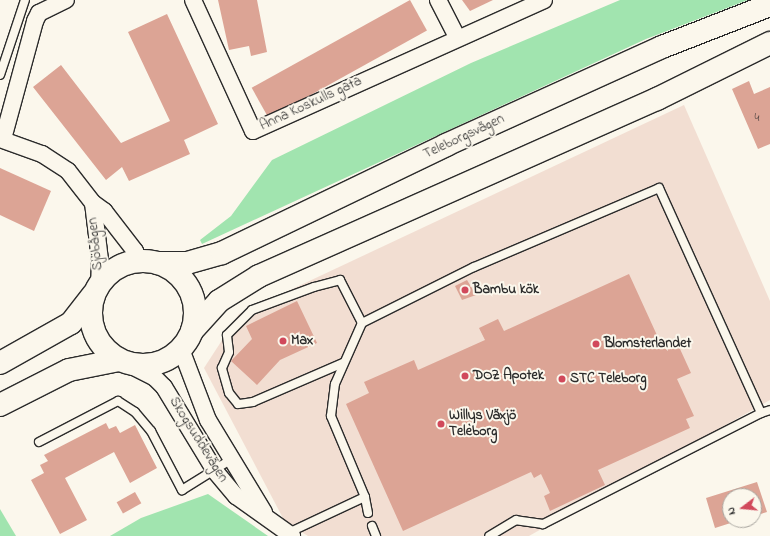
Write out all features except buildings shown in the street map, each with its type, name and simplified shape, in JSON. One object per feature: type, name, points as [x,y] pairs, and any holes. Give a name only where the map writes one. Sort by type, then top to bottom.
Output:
[{"type":"main road","name":"Teleborgsvägen","points":[[148,262],[186,263],[222,253],[454,141],[662,48],[770,6]]},
{"type":"main road","points":[[0,405],[69,370],[123,361],[160,363],[186,340],[219,301],[259,276],[657,99],[770,43]]},
{"type":"main road","points":[[0,363],[71,323],[97,288],[112,271],[148,262],[176,273],[189,290],[195,310],[186,340]]},
{"type":"main road","points":[[97,288],[90,318],[95,335],[123,361]]},
{"type":"street","points":[[1,139],[34,21],[39,13],[66,0]]},
{"type":"street","name":"Anna Koskulls gata","points":[[193,0],[253,131],[457,37],[544,0]]},
{"type":"street","points":[[438,0],[457,37]]},
{"type":"street","name":"Sjöbågen","points":[[1,139],[55,161],[82,186],[93,203],[108,216],[135,251],[148,262]]},
{"type":"street","name":"Sjöbågen","points":[[93,203],[100,260],[97,288]]},
{"type":"street","name":"Skogsuddevägen","points":[[186,340],[203,410],[230,460],[270,519]]},
{"type":"street","name":"Skogsuddevägen","points":[[123,361],[154,377],[164,387],[215,471],[236,496],[270,519],[290,535]]},
{"type":"lane","points":[[0,75],[25,0]]},
{"type":"lane","points":[[368,513],[365,497],[331,416],[335,384],[362,323],[474,267],[659,188],[761,413]]},
{"type":"lane","points":[[343,363],[253,402],[238,404],[229,393],[222,368],[229,352],[227,335],[252,310],[314,287],[340,280],[362,323]]},
{"type":"lane","points":[[39,442],[118,401],[135,412],[151,431],[182,490],[215,471],[230,460]]},
{"type":"lane","points":[[489,536],[516,520],[543,524],[761,413],[770,410]]},
{"type":"lane","points":[[290,535],[365,497]]},
{"type":"lane","points":[[372,526],[376,536]]},
{"type":"shaded area","points":[[684,105],[770,301],[770,400],[529,536],[308,536],[285,522],[204,368],[239,314]]},
{"type":"green space","points":[[620,0],[748,0],[646,39],[202,244],[200,240],[231,216],[272,160],[471,63]]},
{"type":"green space","points":[[208,494],[268,536],[110,536],[141,518]]},
{"type":"green space","points":[[0,509],[16,536],[0,536]]},
{"type":"place","name":"Bambu kök","points":[[465,290]]},
{"type":"place","name":"Max","points":[[283,341]]},
{"type":"place","name":"Blomsterlandet","points":[[596,344]]},
{"type":"place","name":"DOZ Apotek","points":[[465,376]]},
{"type":"place","name":"STC Teleborg","points":[[562,379]]},
{"type":"place","name":"Willys Växjö Teleborg","points":[[441,424]]}]
